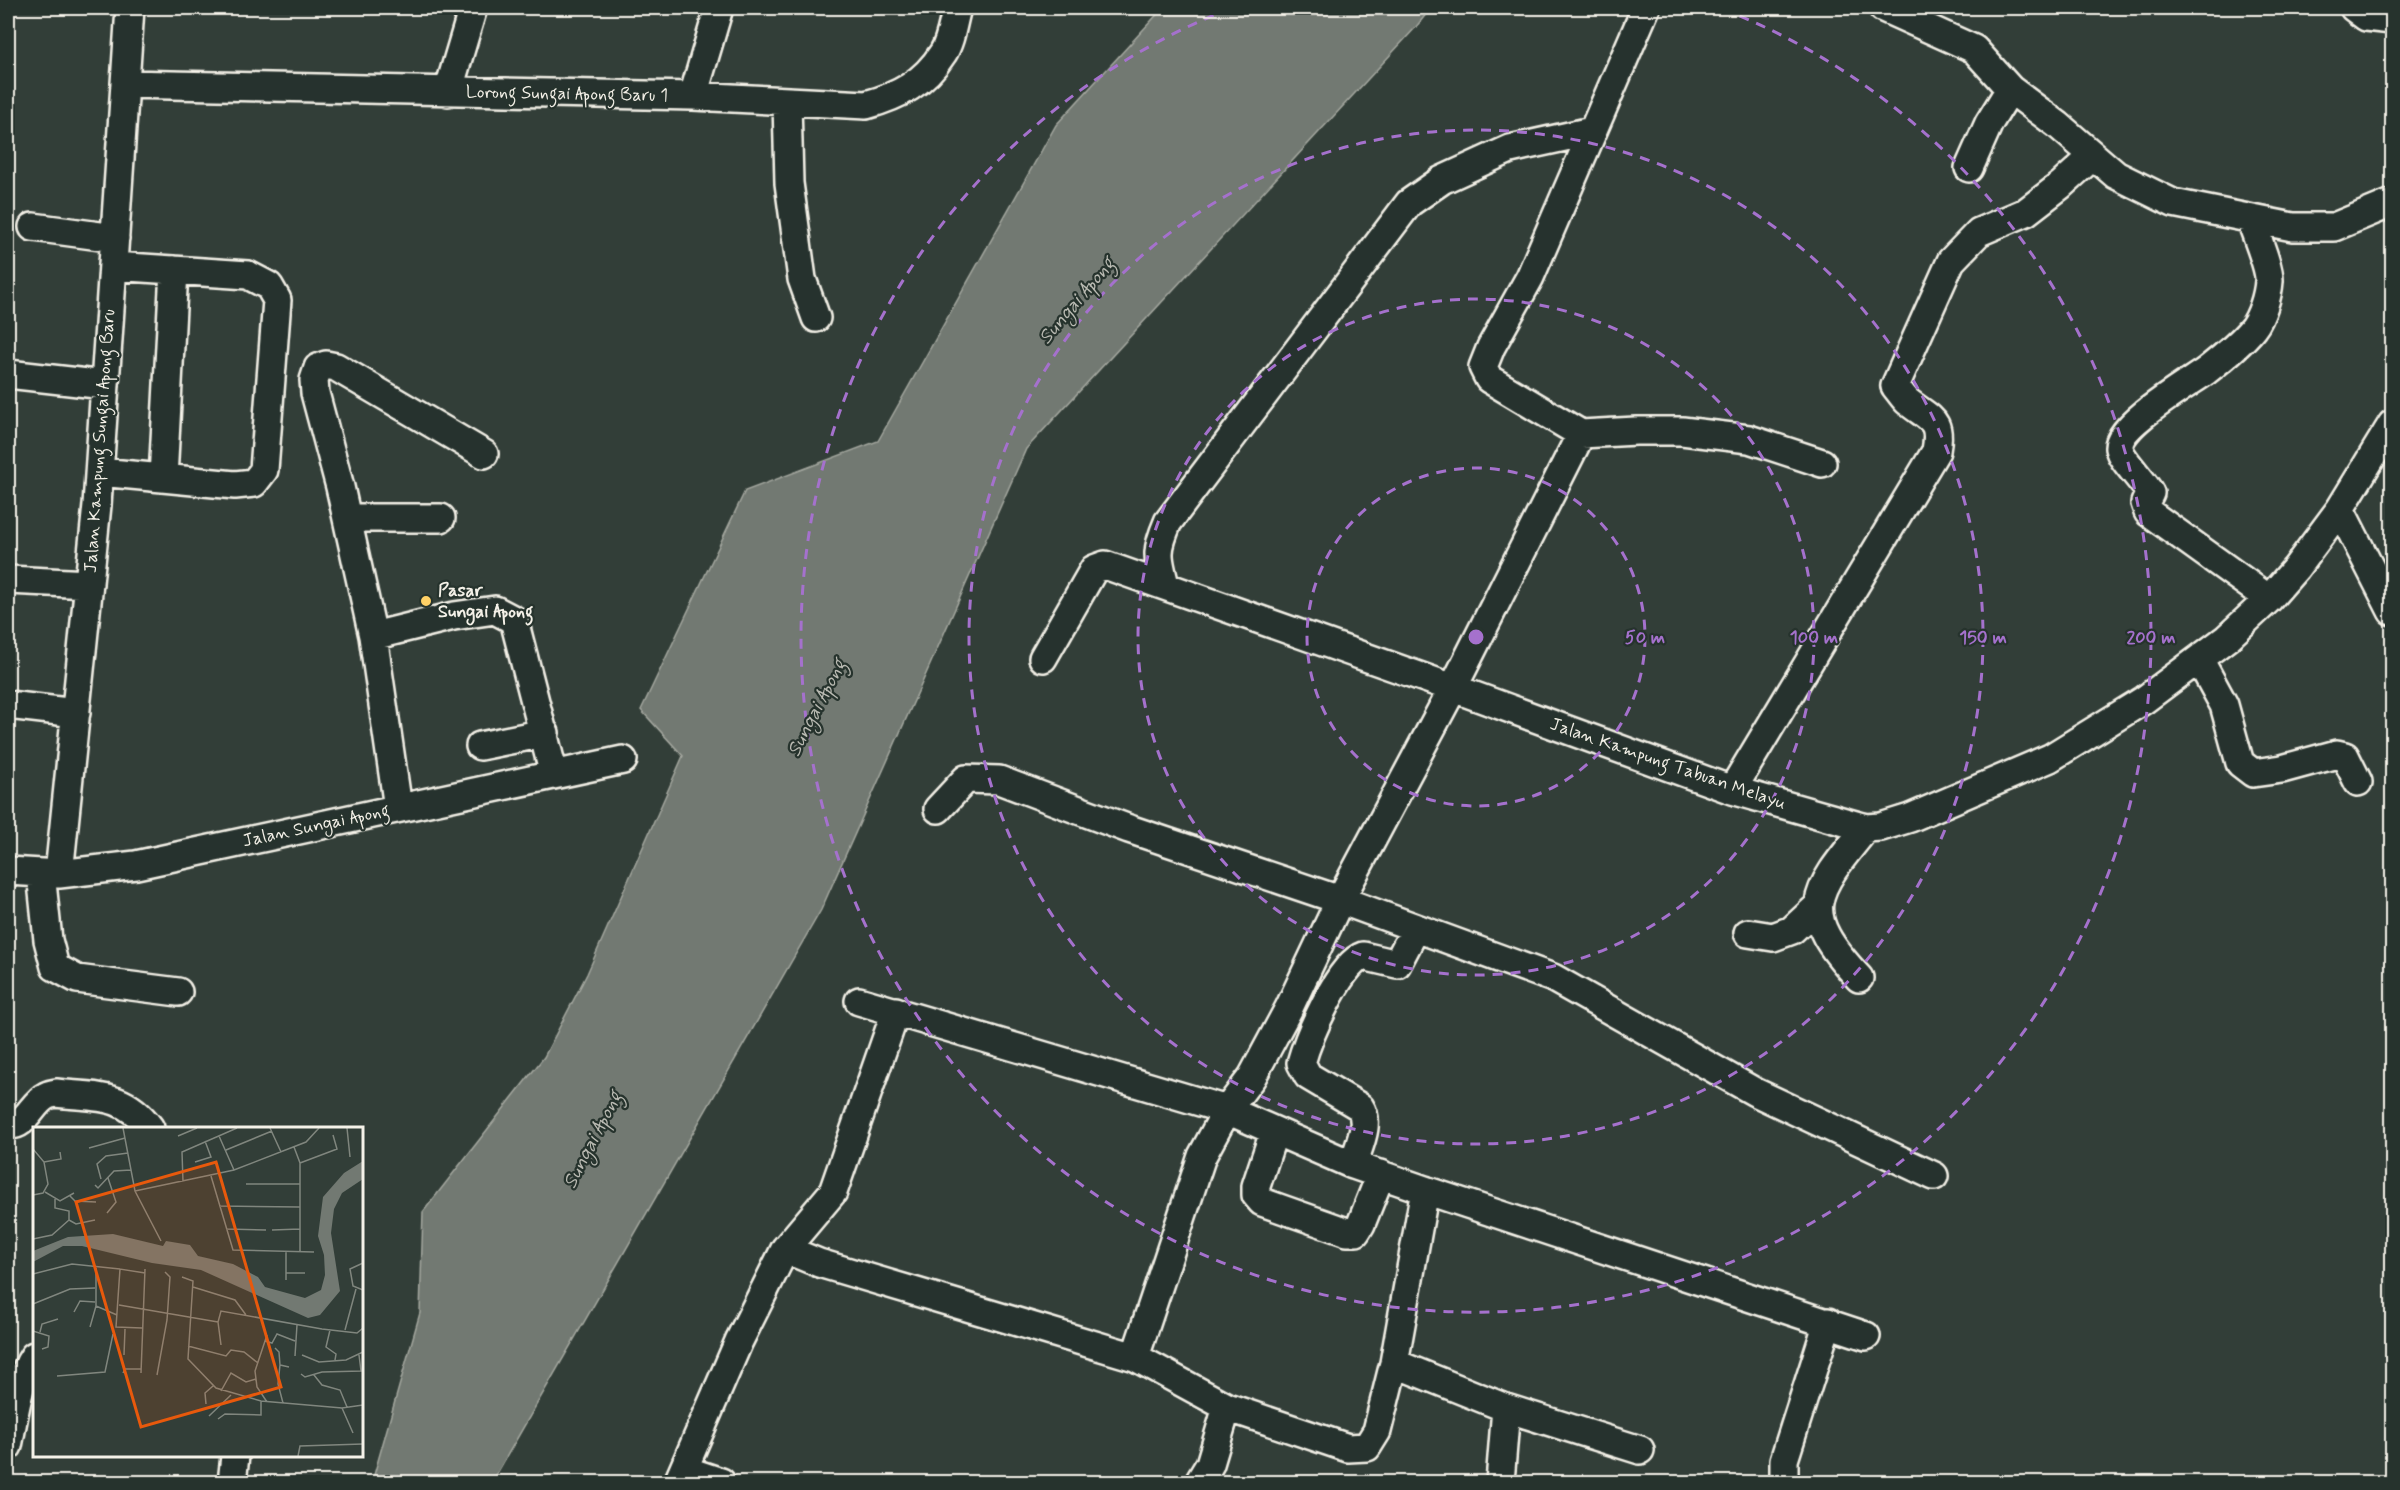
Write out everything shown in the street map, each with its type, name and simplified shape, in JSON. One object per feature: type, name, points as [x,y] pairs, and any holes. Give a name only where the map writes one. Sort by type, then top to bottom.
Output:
[{"type":"street","name":"Jalan Kampung Sungai Apong Baru","points":[[130,8],[100,472],[76,713],[50,874],[48,940],[55,967],[77,979],[178,992]]},
{"type":"street","points":[[448,92],[473,8]]},
{"type":"street","points":[[693,96],[719,8]]},
{"type":"street","name":"Lorong Sungai Apong Baru 1","points":[[125,84],[693,96],[866,105],[894,97],[919,81],[944,52],[957,8]]},
{"type":"street","points":[[1646,8],[1530,277],[1491,347],[1483,367],[1489,379],[1581,434],[1682,431],[1749,440],[1822,463]]},
{"type":"street","points":[[2354,8],[2366,17],[2392,20]]},
{"type":"street","points":[[1901,11],[1974,50],[2010,89],[2085,147],[2116,176],[2173,203],[2293,227],[2334,227],[2392,203]]},
{"type":"street","points":[[1969,168],[1989,123],[2010,89]]},
{"type":"street","points":[[786,101],[789,183],[802,279],[816,318]]},
{"type":"street","points":[[1165,585],[1159,544],[1168,522],[1409,203],[1442,180],[1510,149],[1592,131]]},
{"type":"street","points":[[1732,790],[1936,451],[1939,435],[1935,420],[1906,400],[1895,386],[1951,261],[1979,232],[2026,213],[2093,156]]},
{"type":"street","points":[[2251,219],[2270,278],[2264,305],[2254,327],[2207,370],[2151,409],[2122,435],[2119,447],[2122,456],[2144,481],[2150,493],[2145,503],[2148,512],[2269,598]]},
{"type":"street","points":[[33,227],[115,237]]},
{"type":"street","points":[[100,472],[236,485],[254,483],[264,470],[277,300],[269,286],[248,275],[113,266]]},
{"type":"street","points":[[163,478],[174,270]]},
{"type":"street","points":[[398,808],[373,636],[347,518],[315,393],[314,380],[318,368],[326,365],[336,367],[484,454]]},
{"type":"street","points":[[8,374],[105,385]]},
{"type":"street","name":"Jalan Kampung Tabuan Melayu","points":[[1043,658],[1094,569],[1100,565],[1165,585],[1732,790],[1866,828],[1881,827],[1910,818],[2050,758],[2144,700],[2228,638],[2296,568],[2340,509],[2392,424]]},
{"type":"street","points":[[1135,1357],[1202,1156],[1227,1110],[1252,1077],[1289,1008],[1340,900],[1453,688],[1581,434]]},
{"type":"street","points":[[2340,509],[2392,611]]},
{"type":"street","points":[[347,518],[441,518]]},
{"type":"street","points":[[8,580],[89,584]]},
{"type":"street","points":[[373,636],[454,616],[495,610],[514,620],[554,775]]},
{"type":"street","points":[[2199,659],[2224,705],[2240,763],[2253,773],[2282,769],[2337,754],[2345,756],[2358,782]]},
{"type":"street","points":[[8,705],[76,713]]},
{"type":"street","points":[[480,746],[545,733]]},
{"type":"street","name":"Jalan Sungai Apong","points":[[8,871],[50,874],[136,864],[623,760]]},
{"type":"street","points":[[939,809],[966,779],[999,780],[1129,829],[1340,900],[1553,978],[1755,1092],[1934,1176]]},
{"type":"street","points":[[1859,978],[1836,954],[1822,932],[1818,906],[1822,885],[1866,828]]},
{"type":"street","points":[[1748,933],[1773,937],[1792,930],[1818,906]]},
{"type":"street","points":[[1353,1165],[1365,1124],[1365,1115],[1360,1107],[1308,1076],[1301,1063],[1317,1020],[1349,965],[1363,956],[1397,964],[1416,928]]},
{"type":"street","points":[[860,1001],[1227,1110],[1353,1165],[1425,1191],[1866,1335]]},
{"type":"street","points":[[1289,1008],[1317,1020]]},
{"type":"street","points":[[721,1482],[681,1476],[739,1341],[785,1249],[833,1192],[896,1011]]},
{"type":"street","points":[[8,1125],[21,1121],[46,1096],[56,1094],[118,1100],[132,1108],[149,1127]]},
{"type":"street","points":[[1274,1132],[1256,1186],[1256,1195],[1262,1202],[1347,1232],[1356,1232],[1382,1174]]},
{"type":"street","points":[[785,1249],[819,1263],[1135,1357],[1227,1407],[1348,1449],[1367,1447],[1377,1431],[1394,1364],[1425,1191]]},
{"type":"street","points":[[1784,1482],[1784,1460],[1828,1322]]},
{"type":"street","points":[[8,1446],[22,1381],[33,1358]]},
{"type":"street","points":[[1394,1364],[1506,1408],[1640,1450]]},
{"type":"street","points":[[1199,1482],[1210,1464],[1227,1407]]},
{"type":"street","points":[[1500,1482],[1506,1408]]},
{"type":"street","points":[[232,1482],[235,1457]]},
{"type":"water","name":"Sungai Apong","points":[[1163,8],[1431,8],[1416,27],[1026,449],[821,910],[492,1482],[372,1482],[420,1313],[423,1212],[544,1057],[587,974],[683,756],[641,710],[745,491],[878,441],[1056,125]]},
{"type":"place","name":"Pasar Sungai Apong","points":[[426,601]]}]
